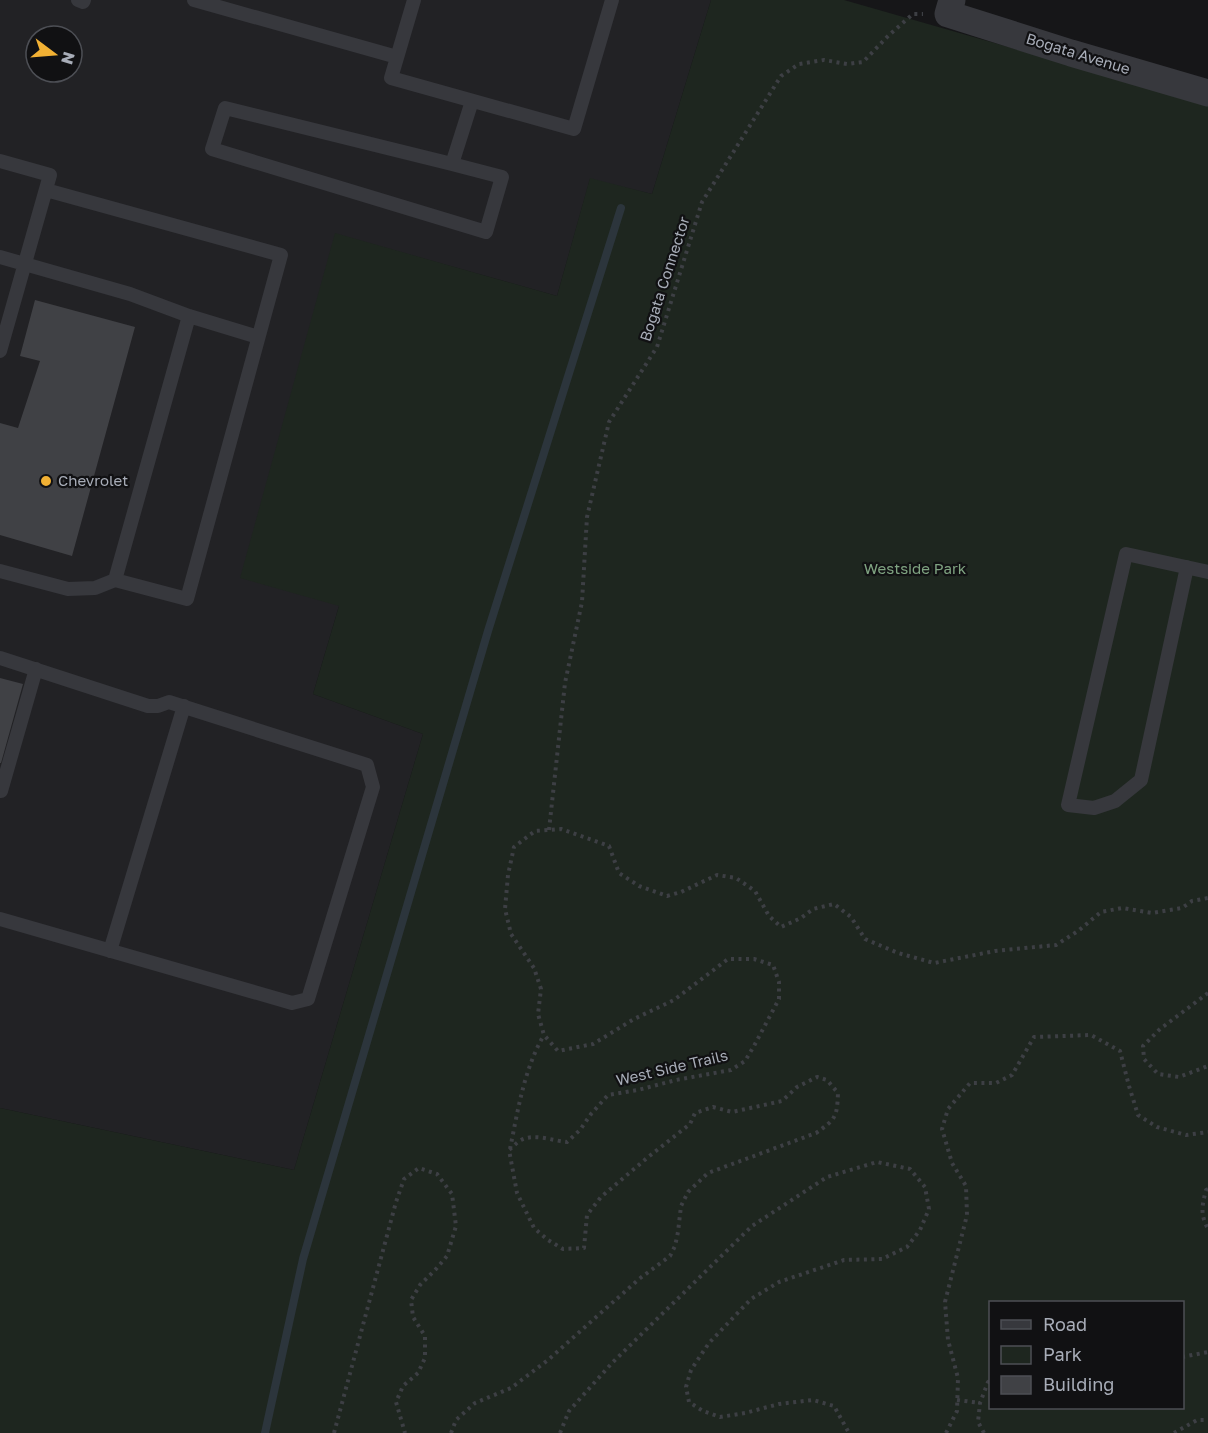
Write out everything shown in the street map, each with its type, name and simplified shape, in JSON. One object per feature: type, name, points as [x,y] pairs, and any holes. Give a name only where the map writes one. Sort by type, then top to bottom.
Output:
[{"type":"street","name":"Bogata Avenue","points":[[950,7],[1071,53],[1208,93]]},
{"type":"lane","points":[[78,0],[83,2],[84,0]]},
{"type":"lane","points":[[194,0],[397,57]]},
{"type":"lane","points":[[414,0],[391,78],[574,129],[612,0]]},
{"type":"lane","points":[[452,164],[472,101]]},
{"type":"lane","points":[[225,108],[452,164],[502,177],[486,232],[212,149],[225,108]]},
{"type":"lane","points":[[0,161],[50,175],[0,351]]},
{"type":"lane","points":[[0,572],[68,589],[95,588],[115,580],[187,599],[281,255],[46,190]]},
{"type":"lane","points":[[0,257],[130,294],[189,316],[258,337]]},
{"type":"lane","points":[[115,580],[189,316]]},
{"type":"lane","points":[[1187,567],[1141,780],[1115,801],[1094,808],[1068,805],[1126,554],[1187,567],[1208,572]]},
{"type":"lane","points":[[0,658],[148,706],[169,702],[184,706],[367,765],[373,787],[308,999],[292,1003],[0,919]]},
{"type":"lane","points":[[0,790],[36,669]]},
{"type":"lane","points":[[110,951],[184,706]]},
{"type":"path","name":"Bogata Connector","points":[[549,830],[565,683],[582,602],[587,517],[609,422],[657,347],[702,202],[780,76],[799,64],[824,60],[847,64],[863,62],[913,14],[950,7]]},
{"type":"path","points":[[451,1433],[456,1420],[475,1403],[511,1388],[548,1360],[639,1279],[670,1256],[675,1246],[681,1206],[688,1192],[708,1173],[816,1133],[831,1122],[837,1111],[838,1093],[827,1080],[817,1077],[797,1087],[782,1101],[732,1112],[713,1107],[695,1113],[690,1124],[601,1197],[587,1215],[584,1248],[563,1249],[534,1228],[517,1193],[509,1150],[521,1095],[535,1051],[544,1035],[538,1014],[541,989],[534,968],[511,934],[505,909],[508,875],[514,847],[535,831],[561,830],[609,846],[619,873],[639,886],[667,896],[717,875],[736,878],[755,891],[769,916],[781,927],[801,918],[813,909],[834,904],[851,917],[865,939],[898,953],[934,963],[995,951],[1056,945],[1101,912],[1122,908],[1152,913],[1182,908],[1192,901],[1208,898]]},
{"type":"path","name":"West Side Trails","points":[[509,1150],[522,1140],[537,1137],[567,1142],[580,1130],[608,1095],[731,1070],[745,1061],[754,1046],[779,999],[779,982],[773,965],[754,959],[728,959],[674,1000],[634,1019],[593,1044],[558,1051],[544,1035]]},
{"type":"path","points":[[1208,993],[1160,1029],[1143,1046],[1144,1059],[1158,1074],[1179,1077],[1208,1066]]},
{"type":"path","points":[[946,1433],[957,1411],[958,1378],[948,1340],[945,1302],[967,1215],[966,1186],[952,1163],[942,1129],[948,1109],[970,1083],[996,1083],[1012,1075],[1034,1037],[1091,1035],[1120,1051],[1138,1114],[1157,1127],[1186,1135],[1208,1132]]},
{"type":"path","points":[[560,1433],[569,1411],[612,1363],[752,1226],[827,1177],[877,1162],[910,1169],[925,1187],[929,1209],[920,1230],[907,1247],[882,1259],[844,1260],[778,1282],[751,1299],[709,1343],[691,1370],[686,1386],[689,1402],[703,1411],[720,1417],[779,1404],[813,1401],[834,1406],[849,1433]]},
{"type":"path","points":[[334,1433],[396,1202],[404,1179],[419,1168],[437,1174],[452,1194],[456,1226],[447,1256],[420,1285],[411,1300],[413,1317],[425,1336],[424,1358],[418,1373],[403,1386],[396,1402],[405,1433]]},
{"type":"path","points":[[1208,1189],[1202,1206],[1204,1221],[1208,1229]]},
{"type":"path","points":[[1184,1357],[1208,1352]]},
{"type":"path","points":[[984,1433],[978,1422],[980,1403],[989,1382]]},
{"type":"path","points":[[957,1400],[980,1403]]},
{"type":"path","points":[[1174,1433],[1197,1420],[1208,1420]]},
{"type":"shaded area","points":[[0,0],[711,0],[652,194],[590,179],[557,296],[336,234],[339,606],[313,694],[423,734],[294,1170],[0,1108]]},
{"type":"green space","name":"Westside Park","points":[[711,0],[844,0],[1208,104],[1208,1433],[0,1433],[0,1108],[294,1170],[423,734],[313,694],[339,606],[240,578],[335,233],[557,296],[590,178],[652,194]]},
{"type":"building","name":"Chevrolet","points":[[35,300],[135,327],[72,556],[0,535],[0,423],[18,428],[40,361],[20,356]]},
{"type":"building","points":[[0,678],[23,684],[1,763],[0,763]]},
{"type":"waterway","points":[[265,1433],[303,1259],[488,631],[621,208]]},
{"type":"place","name":"Chevrolet","points":[[46,481]]}]
